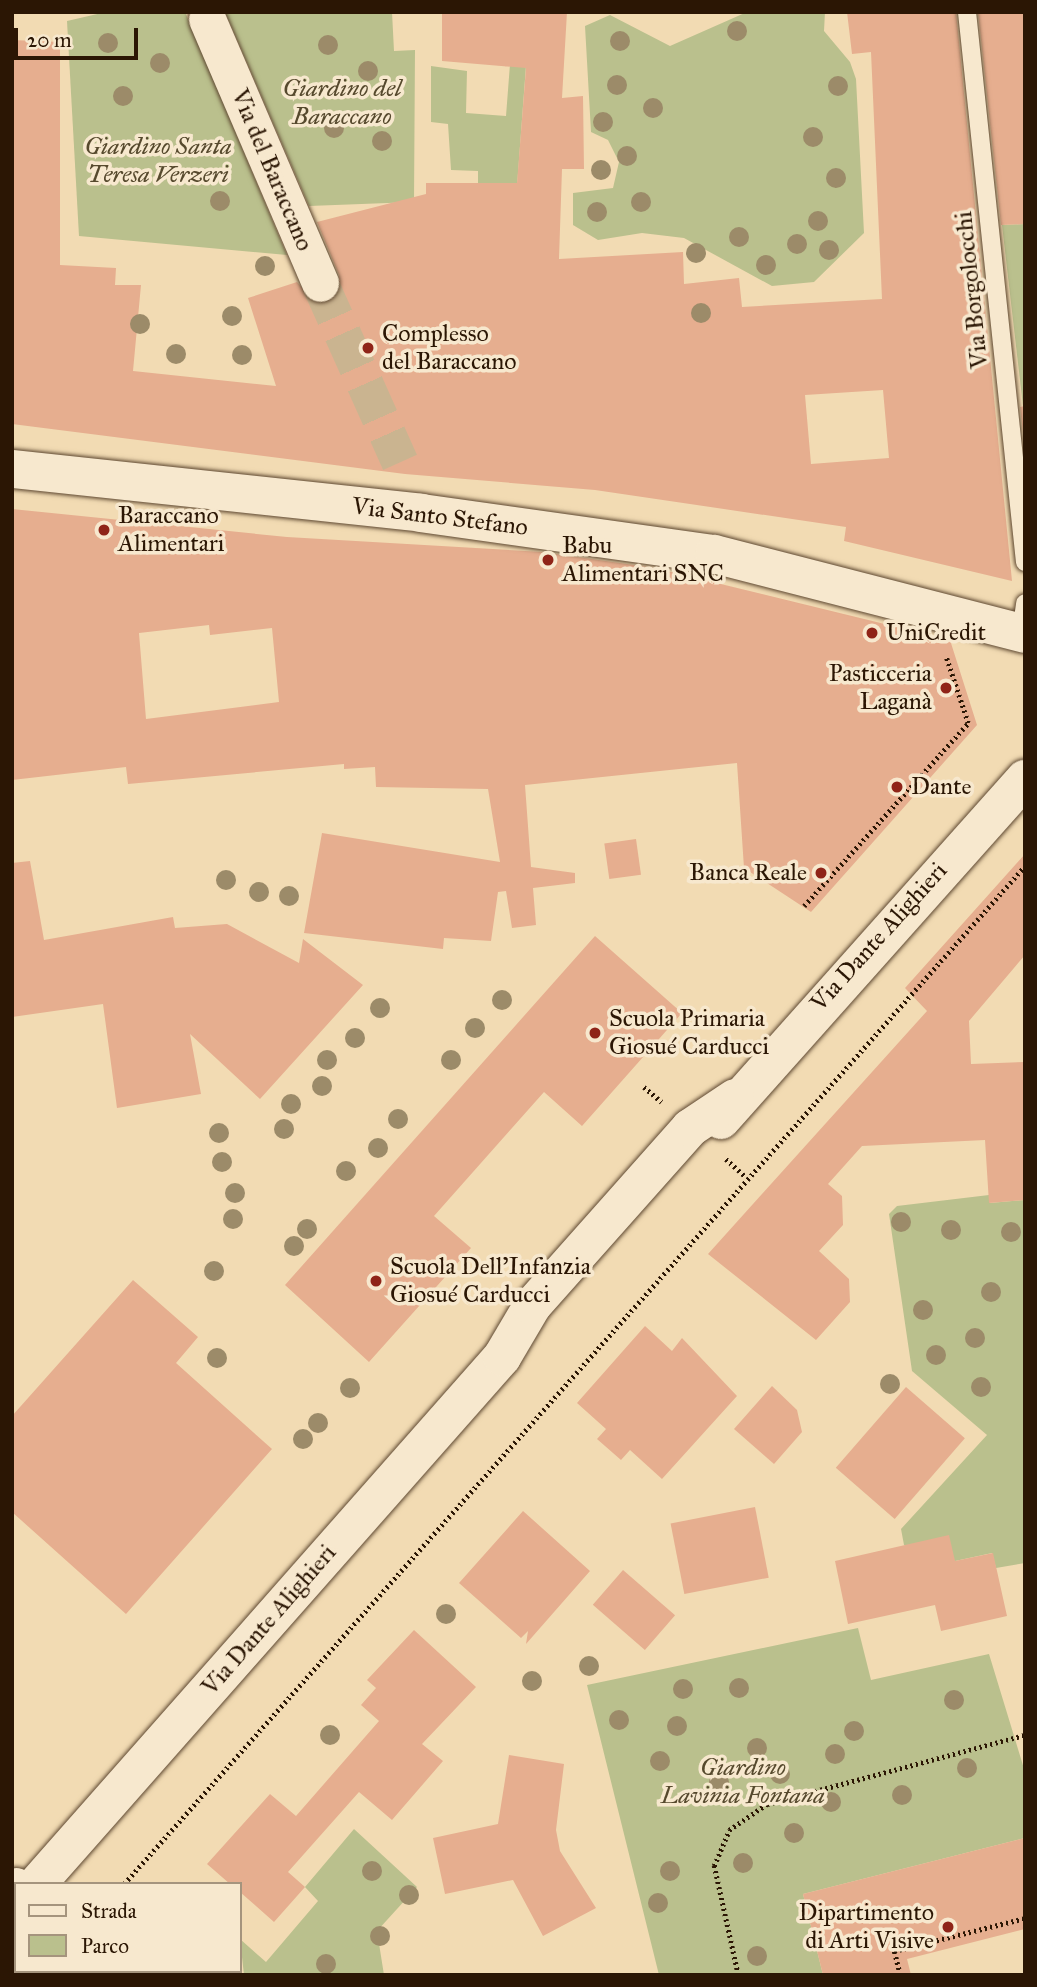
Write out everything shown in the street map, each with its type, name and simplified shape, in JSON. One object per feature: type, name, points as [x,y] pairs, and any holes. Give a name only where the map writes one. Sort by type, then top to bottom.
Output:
[{"type":"street","name":"Via del Baraccano","points":[[207,19],[320,283]]},
{"type":"street","name":"Via Santo Stefano","points":[[12,469],[421,513],[714,554],[1023,624]]},
{"type":"street","name":"Via Dante Alighieri","points":[[27,1882],[502,1357],[550,1321],[708,1143],[735,1098],[1025,779]]},
{"type":"lane","name":"Via Borgolocchi","points":[[967,12],[1025,562]]},
{"type":"path","points":[[804,906],[968,723],[944,650]]},
{"type":"path","points":[[956,737],[963,743]]},
{"type":"path","points":[[126,1882],[746,1177],[1025,866]]},
{"type":"path","points":[[738,1975],[714,1866],[729,1830],[767,1804],[1025,1735]]},
{"type":"path","points":[[900,1975],[894,1951],[1025,1918]]},
{"type":"green space","name":"Giardino Santa Teresa Verzeri","points":[[106,12],[185,12],[287,255],[79,236],[67,21]]},
{"type":"green space","name":"Giardino del Baraccano","points":[[225,12],[392,12],[394,51],[415,50],[414,202],[309,206]]},
{"type":"green space","points":[[514,12],[530,12],[515,213],[478,215],[478,171],[451,170],[448,124],[431,122],[431,66],[467,71],[466,113],[506,116]]},
{"type":"green space","points":[[747,12],[825,12],[824,31],[850,62],[856,79],[864,233],[814,282],[772,286],[684,238],[642,233],[598,240],[573,225],[573,193],[613,188],[619,162],[608,140],[591,132],[585,26],[610,15],[670,46]]},
{"type":"green space","points":[[1025,224],[1025,406],[1023,406],[1002,225]]},
{"type":"green space","points":[[989,1195],[990,1203],[1025,1200],[1025,1563],[996,1568],[992,1553],[955,1561],[904,1545],[901,1529],[987,1435],[912,1371],[889,1214],[897,1206]]},
{"type":"green space","name":"Giardino Lavinia Fontana","points":[[858,1628],[871,1680],[989,1654],[1025,1772],[1025,1838],[803,1894],[823,1975],[659,1975],[587,1685]]},
{"type":"green space","points":[[354,1829],[417,1887],[377,1931],[384,1975],[244,1975],[242,1941],[266,1962],[318,1901],[305,1887]]},
{"type":"building","points":[[442,12],[567,12],[562,98],[583,96],[584,169],[562,169],[559,259],[683,252],[684,284],[739,278],[742,307],[882,299],[871,52],[852,54],[847,12],[956,12],[1012,581],[844,541],[846,527],[595,490],[405,474],[12,424],[12,40],[60,42],[60,265],[116,268],[115,285],[141,285],[133,371],[276,386],[248,298],[297,282],[317,304],[336,296],[339,275],[317,222],[426,194],[426,183],[517,183],[526,68],[442,61]],"holes":[[[883,390],[889,458],[811,464],[805,395]]]},
{"type":"building","points":[[978,12],[1025,12],[1025,224],[1001,225]]},
{"type":"building","points":[[1025,406],[1025,451],[1020,407]]},
{"type":"building","points":[[12,509],[287,537],[542,552],[655,568],[950,640],[977,725],[811,912],[744,868],[737,763],[525,785],[531,867],[575,873],[575,883],[533,888],[536,925],[512,928],[506,891],[498,892],[491,941],[444,938],[443,949],[304,933],[322,833],[500,862],[488,789],[376,787],[375,767],[344,769],[344,764],[128,784],[126,767],[12,780]],"holes":[[[209,625],[210,635],[272,628],[279,702],[146,719],[139,633]]]},
{"type":"building","points":[[636,839],[641,875],[609,879],[604,843]]},
{"type":"building","points":[[1025,854],[1025,955],[969,1021],[971,1064],[1025,1062],[1025,1200],[989,1203],[985,1140],[862,1146],[828,1184],[842,1196],[843,1225],[819,1251],[849,1279],[850,1302],[816,1340],[708,1254],[927,1011],[905,988]]},
{"type":"building","points":[[30,861],[44,940],[173,917],[175,928],[227,924],[299,963],[303,939],[363,985],[260,1099],[190,1034],[201,1094],[117,1108],[103,1004],[12,1017],[12,863]]},
{"type":"building","points":[[595,936],[682,1013],[582,1126],[544,1092],[434,1216],[471,1248],[369,1362],[285,1285]]},
{"type":"building","points":[[133,1280],[198,1337],[176,1363],[272,1449],[126,1614],[12,1512],[12,1416]]},
{"type":"building","points":[[645,1326],[672,1351],[682,1338],[737,1396],[662,1479],[630,1450],[621,1460],[597,1439],[606,1429],[577,1403]]},
{"type":"building","points":[[772,1386],[797,1410],[802,1432],[774,1464],[734,1429]]},
{"type":"building","points":[[906,1387],[965,1438],[895,1519],[836,1468]]},
{"type":"building","points":[[755,1507],[769,1578],[684,1594],[671,1523]]},
{"type":"building","points":[[523,1511],[590,1571],[526,1644],[528,1631],[521,1638],[459,1583]]},
{"type":"building","points":[[949,1535],[955,1561],[993,1553],[1007,1616],[941,1631],[935,1605],[848,1624],[835,1561]]},
{"type":"building","points":[[623,1570],[675,1615],[645,1650],[593,1605]]},
{"type":"building","points":[[414,1630],[476,1687],[422,1744],[443,1761],[392,1820],[359,1792],[288,1872],[305,1887],[274,1922],[242,1894],[242,1882],[228,1882],[207,1864],[270,1794],[296,1816],[379,1721],[361,1705],[376,1688],[367,1680]]},
{"type":"building","points":[[509,1755],[564,1764],[556,1830],[560,1851],[596,1908],[543,1936],[513,1880],[445,1894],[433,1838],[498,1824]]},
{"type":"building","name":"Dipartimento di Arti Visive","points":[[1025,1838],[1025,1929],[907,1959],[911,1975],[823,1975],[803,1894]]},
{"type":"tunnel","points":[[320,283],[400,462]]},
{"type":"place","name":"Complesso del Baraccano","points":[[368,348]]},
{"type":"place","name":"Baraccano Alimentari","points":[[104,530]]},
{"type":"place","name":"Babu Alimentari SNC","points":[[548,560]]},
{"type":"place","name":"UniCredit","points":[[872,633]]},
{"type":"place","name":"Pasticceria Laganà","points":[[946,688]]},
{"type":"place","name":"Dante","points":[[897,787]]},
{"type":"place","name":"Banca Reale","points":[[821,873]]},
{"type":"place","name":"Scuola Primaria Giosué Carducci","points":[[595,1033]]},
{"type":"place","name":"Scuola Dell'Infanzia Giosué Carducci","points":[[376,1281]]},
{"type":"place","name":"Dipartimento di Arti Visive","points":[[948,1927]]}]
